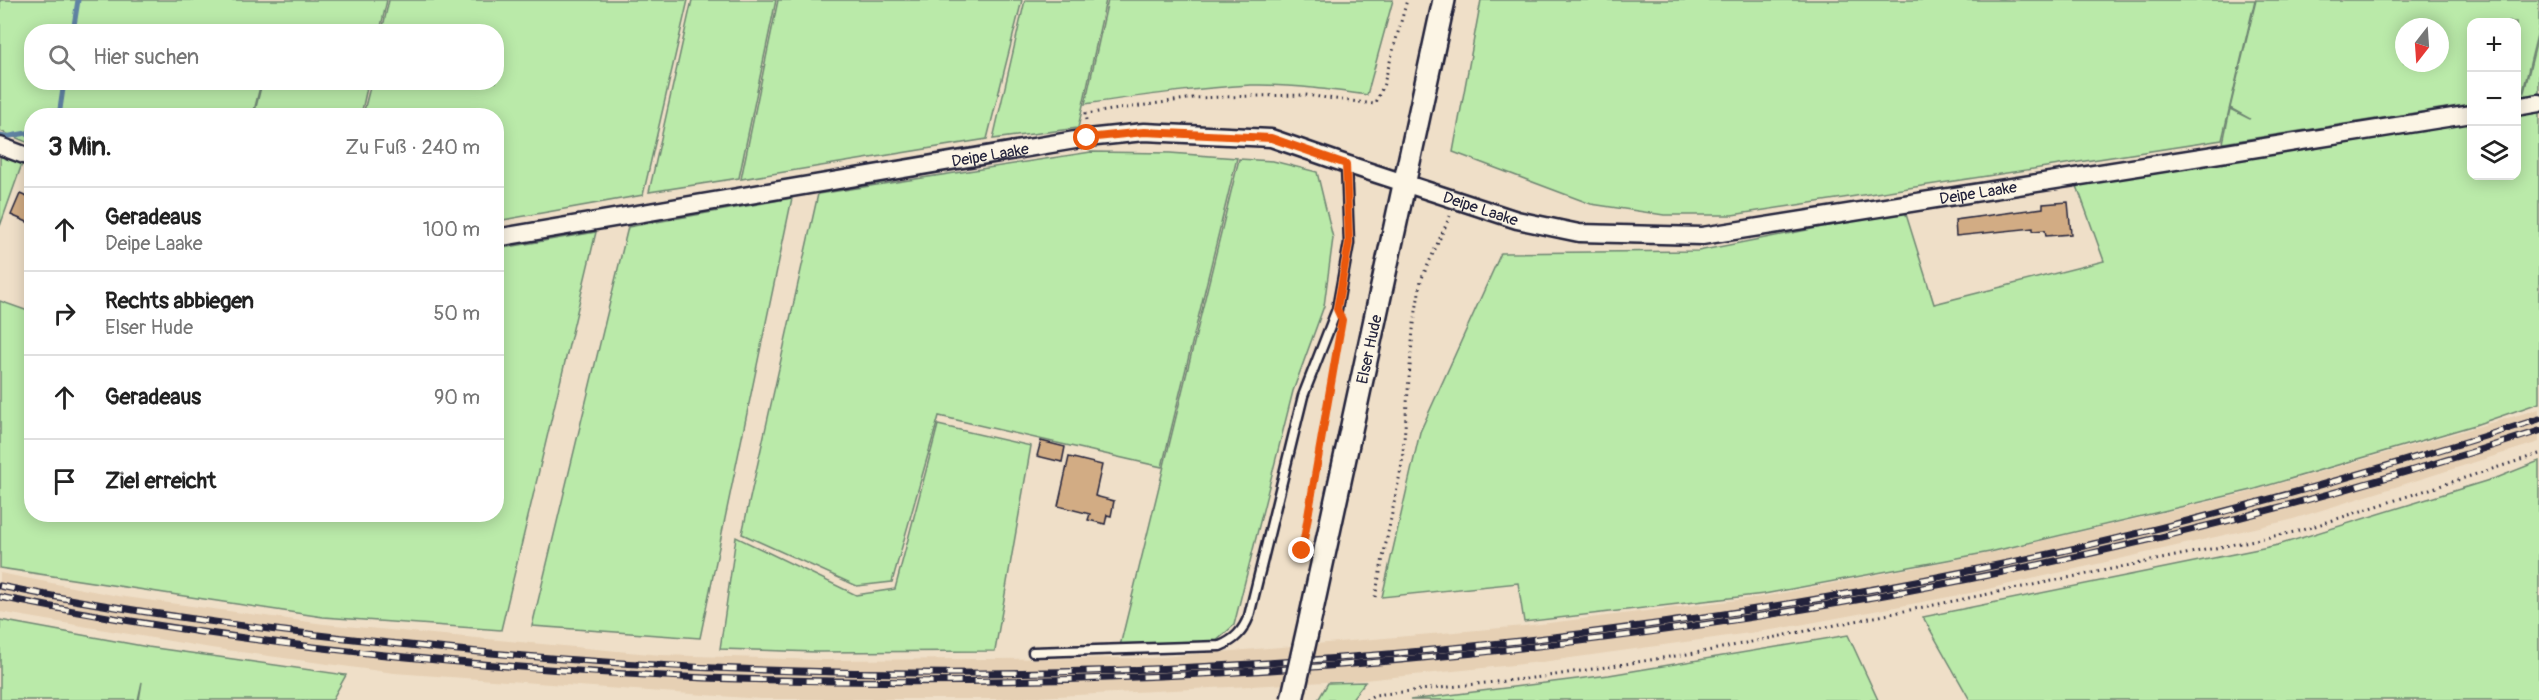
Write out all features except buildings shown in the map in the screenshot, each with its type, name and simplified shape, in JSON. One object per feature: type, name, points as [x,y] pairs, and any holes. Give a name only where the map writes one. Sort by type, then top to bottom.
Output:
[{"type":"street","name":"Elser Hude","points":[[1292,700],[1444,0]]},
{"type":"street","points":[[2521,106],[2539,103]]},
{"type":"street","name":"Deipe Laake","points":[[504,237],[1087,138],[1144,132],[1271,138],[1517,220],[1579,233],[1702,236],[2467,115]]},
{"type":"street","points":[[0,146],[24,155]]},
{"type":"lane","points":[[1033,652],[1220,646],[1239,634],[1245,626],[1303,396],[1337,309],[1349,243],[1346,164]]},
{"type":"path","points":[[1087,138],[1085,114],[1194,98],[1305,95],[1374,104],[1383,87],[1407,0]]},
{"type":"path","points":[[1375,597],[1402,464],[1413,330],[1421,280],[1456,201]]},
{"type":"path","points":[[1301,562],[1339,343]]},
{"type":"path","points":[[1366,700],[1374,694],[1542,677],[1707,651],[2298,531],[2539,454]]},
{"type":"shaded area","points":[[2539,409],[2539,442],[2290,520],[1970,593],[1778,629],[1542,662],[1364,680],[997,699],[761,699],[394,673],[211,648],[0,612],[0,573],[118,596],[324,624],[661,655],[824,660],[1151,658],[1524,626],[1762,597],[1990,553],[2243,494]]},
{"type":"green space","points":[[0,0],[387,0],[382,24],[24,24],[24,90],[259,90],[255,108],[24,108],[24,141],[0,131]]},
{"type":"green space","points":[[389,0],[688,0],[643,195],[504,220],[504,108],[365,108],[369,90],[504,90],[504,24],[384,24]]},
{"type":"green space","points":[[692,0],[776,0],[739,178],[649,192]]},
{"type":"green space","points":[[778,0],[1022,0],[987,139],[741,179]]},
{"type":"green space","points":[[1025,0],[1106,0],[1078,128],[993,139]]},
{"type":"green space","points":[[1108,0],[1393,0],[1367,95],[1295,86],[1251,85],[1189,90],[1085,104]]},
{"type":"green space","points":[[1481,0],[2255,0],[2222,140],[1732,215],[1664,215],[1591,204],[1453,152]]},
{"type":"green space","points":[[2256,0],[2539,0],[2539,27],[2522,96],[2521,18],[2467,18],[2467,105],[2223,143],[2230,109],[2250,119],[2230,108]]},
{"type":"green space","points":[[2539,32],[2539,93],[2523,96]]},
{"type":"green space","points":[[260,90],[366,90],[363,108],[256,108]]},
{"type":"green space","points":[[2539,108],[2539,403],[2475,425],[2252,490],[1990,552],[1764,594],[1524,622],[1518,583],[1382,597],[1420,432],[1501,253],[1698,251],[1905,211],[1934,304],[2104,261],[2076,183],[2467,120],[2467,180],[2521,180],[2521,111]]},
{"type":"green space","points":[[1091,152],[1170,153],[1237,158],[1162,467],[939,416],[892,582],[857,586],[742,534],[818,194]]},
{"type":"green space","points":[[0,156],[22,164],[0,226]]},
{"type":"green space","points":[[1239,159],[1273,161],[1317,172],[1333,238],[1324,306],[1293,391],[1234,625],[1213,644],[1120,646]]},
{"type":"green space","points":[[792,198],[700,638],[532,626],[628,227]]},
{"type":"green space","points":[[596,232],[501,630],[323,617],[0,568],[0,301],[24,310],[24,522],[504,522],[504,248]]},
{"type":"green space","points":[[938,425],[1031,446],[995,651],[816,652],[720,649],[736,537],[856,595],[895,589]]},
{"type":"green space","points":[[2539,461],[2539,700],[1970,700],[1923,617],[2278,545],[2499,477]]},
{"type":"green space","points":[[0,620],[148,647],[346,675],[332,700],[139,700],[142,682],[138,700],[0,700]]},
{"type":"green space","points":[[1848,635],[1878,700],[1410,700],[1609,675]]},
{"type":"green space","points":[[1365,682],[1351,700],[1318,700],[1328,683]]},
{"type":"waterway","points":[[74,24],[78,0]]},
{"type":"waterway","points":[[60,108],[63,90]]},
{"type":"waterway","points":[[0,136],[24,133]]},
{"type":"railway","points":[[0,586],[167,615],[336,637],[448,649],[640,664],[831,672],[1024,673],[1216,666],[1407,652],[1598,632],[1789,604],[1978,569],[2120,538],[2260,502],[2539,419]]},
{"type":"railway","points":[[0,597],[87,614],[263,641],[439,660],[616,674],[938,682],[1170,676],[1402,660],[1633,634],[1863,599],[2091,553],[2316,497],[2539,431]]},
{"type":"route","points":[[1087,138],[1144,132],[1271,138],[1346,164],[1349,243],[1337,309],[1342,320],[1302,551]]}]
